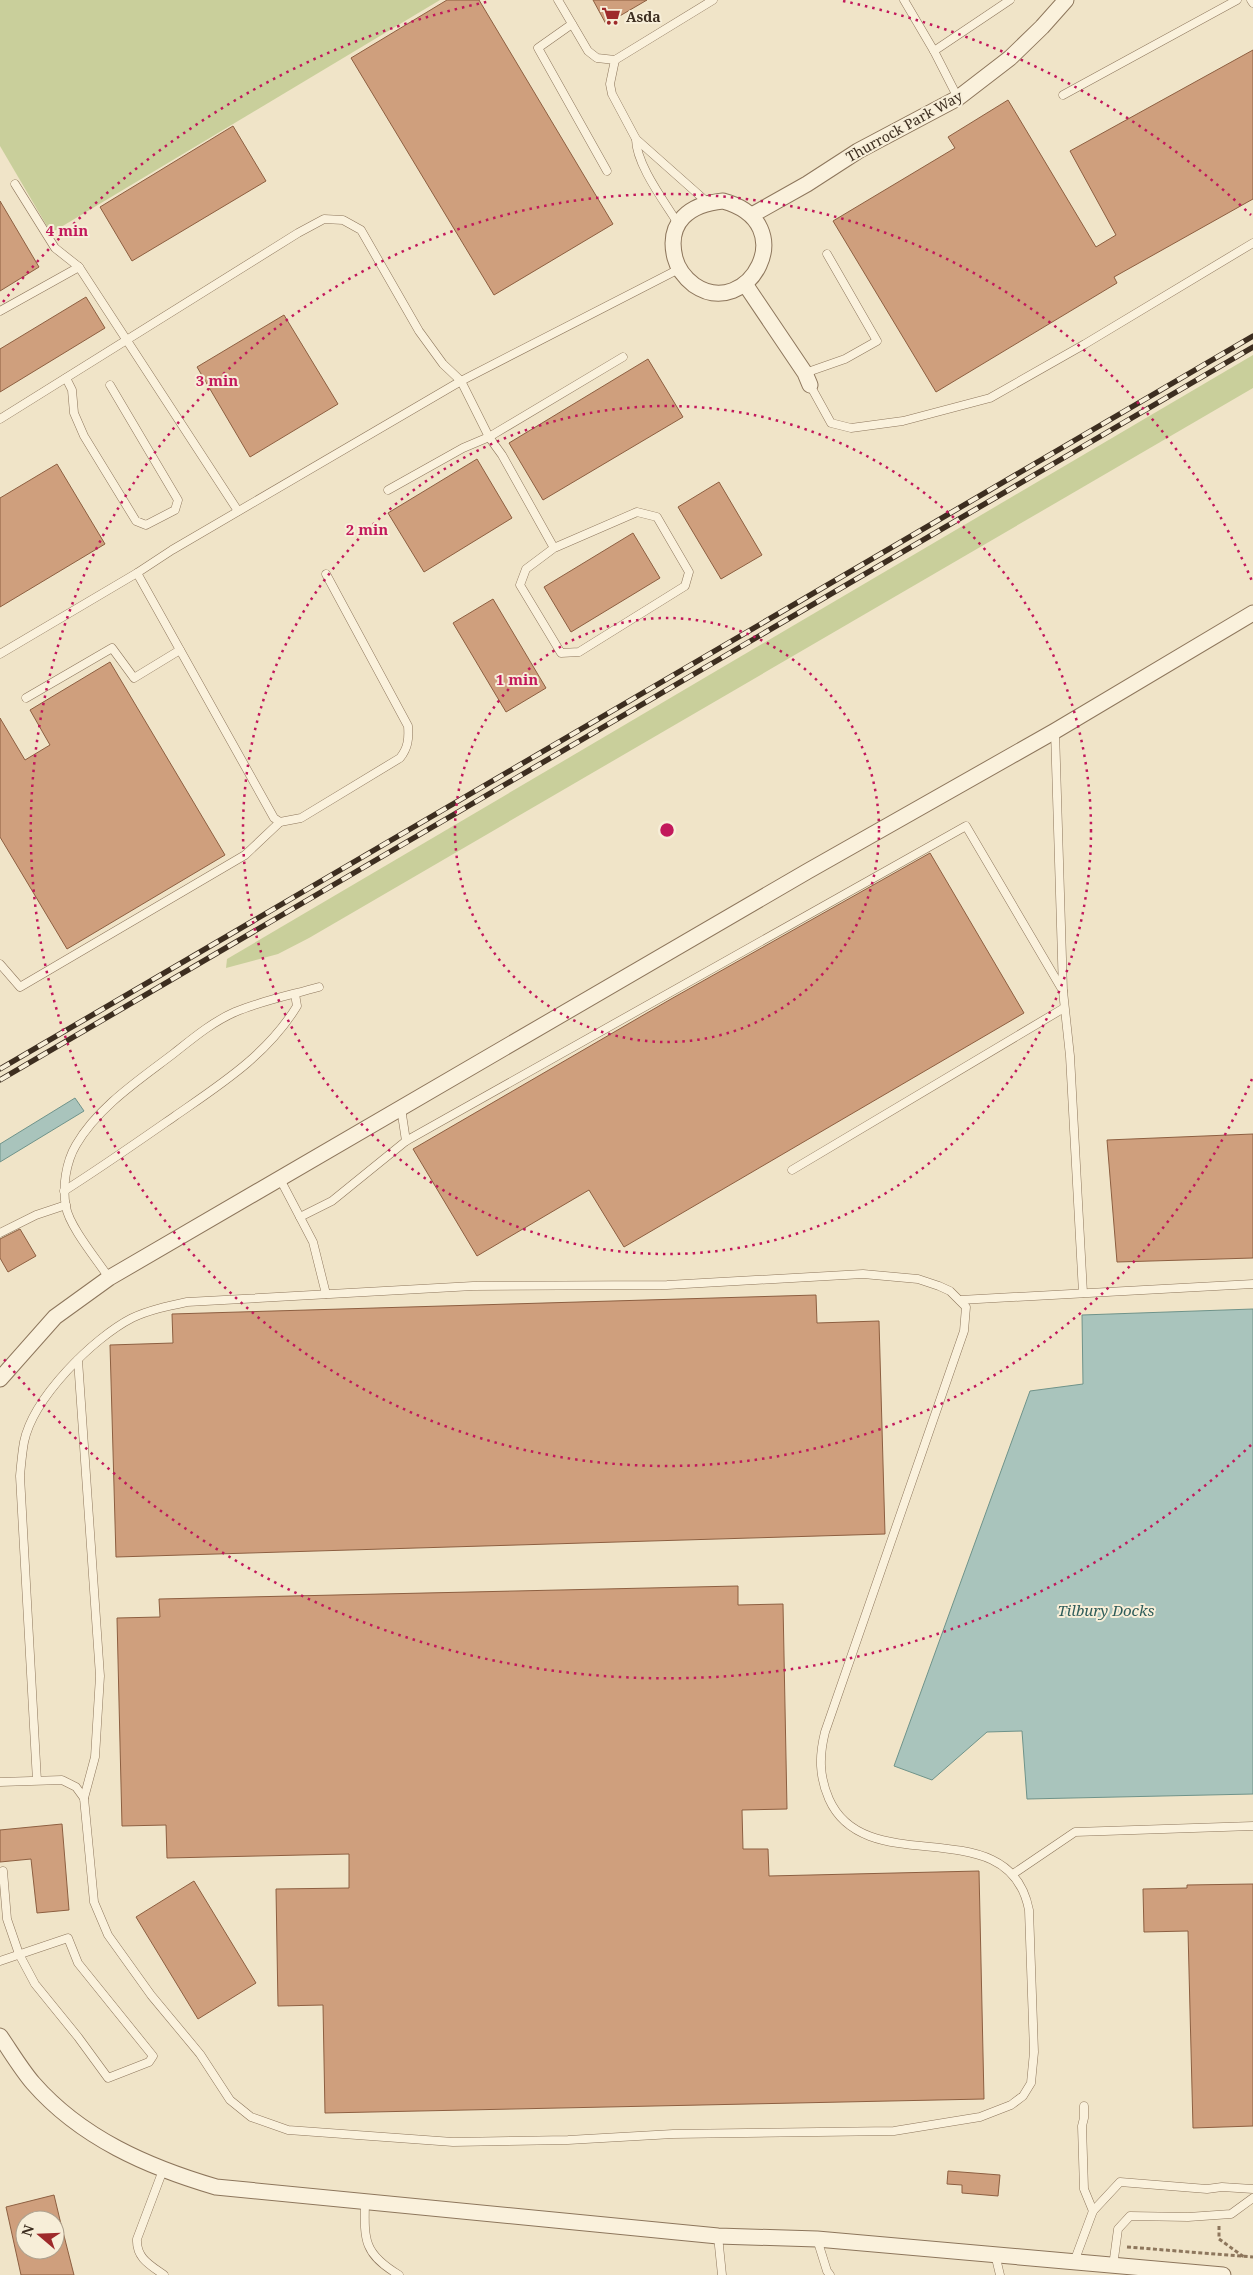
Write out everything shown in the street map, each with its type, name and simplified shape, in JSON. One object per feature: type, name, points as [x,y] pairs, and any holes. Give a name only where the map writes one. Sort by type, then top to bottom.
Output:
[{"type":"street","name":"Thurrock Park Way","points":[[752,215],[858,151],[958,98],[1010,58],[1066,0]]},
{"type":"street","points":[[723,201],[738,205],[752,215],[761,228],[765,244],[763,259],[756,274],[745,284],[730,291],[715,292],[699,288],[686,279],[679,269],[673,250],[678,222],[692,209],[707,202],[723,201]]},
{"type":"street","points":[[745,284],[808,379]]},
{"type":"street","points":[[0,1378],[55,1317],[109,1278],[808,871],[1055,731],[1253,613]]},
{"type":"street","points":[[0,2036],[33,2083],[58,2107],[112,2146],[163,2170],[216,2187],[718,2236],[817,2239],[1224,2275]]},
{"type":"lane","points":[[558,0],[588,51],[597,58],[615,60],[714,0]]},
{"type":"lane","points":[[904,0],[934,51],[958,98]]},
{"type":"lane","points":[[934,51],[1010,0]]},
{"type":"lane","points":[[1063,95],[1237,0]]},
{"type":"lane","points":[[572,24],[538,48],[607,171]]},
{"type":"lane","points":[[615,60],[610,84],[612,94],[636,139],[707,202]]},
{"type":"lane","points":[[636,139],[636,150],[661,198],[678,222]]},
{"type":"lane","points":[[15,184],[55,248],[79,267],[238,511]]},
{"type":"lane","points":[[0,419],[298,233],[324,220],[343,220],[361,230],[419,331],[443,364],[461,381],[489,437],[502,455],[554,548]]},
{"type":"lane","points":[[827,254],[876,340],[808,379],[831,423],[851,428],[903,421],[990,398],[1253,243]]},
{"type":"lane","points":[[0,311],[79,267]]},
{"type":"lane","points":[[0,654],[137,573],[172,550],[461,381],[679,269]]},
{"type":"lane","points":[[388,490],[463,448],[489,437],[623,357]]},
{"type":"lane","points":[[66,378],[72,390],[74,413],[84,436],[136,521],[146,525],[175,510],[178,500],[110,384]]},
{"type":"lane","points":[[637,512],[658,517],[689,572],[685,586],[580,652],[561,653],[520,585],[526,569],[554,548],[637,512]]},
{"type":"lane","points":[[137,573],[274,818],[280,822]]},
{"type":"lane","points":[[0,964],[20,987],[245,855],[280,822],[300,818],[400,758],[405,751],[409,737],[408,726],[326,574]]},
{"type":"lane","points":[[26,698],[112,648],[134,678],[180,650]]},
{"type":"lane","points":[[1055,731],[1063,991],[1070,1056],[1083,1293]]},
{"type":"lane","points":[[300,1217],[332,1201],[406,1141],[966,826],[1063,991]]},
{"type":"lane","points":[[109,1278],[70,1218],[66,1205],[64,1191],[70,1163],[77,1144],[98,1117],[134,1084],[218,1021],[247,1007],[319,987]]},
{"type":"lane","points":[[64,1191],[242,1068],[261,1052],[278,1034],[297,1006],[295,994]]},
{"type":"lane","points":[[792,1170],[1064,1008]]},
{"type":"lane","points":[[400,1108],[406,1141]]},
{"type":"lane","points":[[280,1179],[313,1242],[326,1294]]},
{"type":"lane","points":[[0,1233],[36,1215],[66,1205]]},
{"type":"lane","points":[[37,1781],[20,1476],[24,1441],[37,1409],[78,1360],[94,1343],[132,1319],[156,1309],[187,1302],[472,1286],[666,1284],[863,1274],[918,1279],[950,1291],[960,1300],[966,1307],[964,1331],[825,1732],[822,1747],[821,1774],[824,1788],[837,1813],[859,1832],[889,1842],[973,1853],[990,1858],[1013,1874],[1024,1890],[1029,1910],[1034,2060],[1030,2083],[1023,2096],[995,2112],[965,2120],[894,2131],[673,2134],[568,2140],[453,2142],[288,2130],[251,2117],[230,2100],[200,2054],[151,1995],[108,1935],[94,1902],[84,1798],[95,1757],[100,1676],[78,1360]]},
{"type":"lane","points":[[960,1300],[1253,1284]]},
{"type":"lane","points":[[0,1782],[62,1780],[76,1787],[84,1798]]},
{"type":"lane","points":[[1013,1874],[1075,1832],[1253,1826]]},
{"type":"lane","points":[[0,1961],[19,1954],[68,1938],[78,1963],[153,2056],[148,2062],[108,2078],[35,1984],[19,1954],[7,1919],[3,1871]]},
{"type":"lane","points":[[1084,2106],[1082,2126],[1084,2189],[1093,2210]]},
{"type":"lane","points":[[163,2170],[136,2239],[136,2247],[139,2255],[164,2275]]},
{"type":"lane","points":[[1074,2262],[1093,2210],[1120,2182],[1207,2189],[1253,2189]]},
{"type":"lane","points":[[1113,2266],[1118,2228],[1130,2216],[1188,2217],[1231,2214],[1253,2198]]},
{"type":"lane","points":[[365,2202],[364,2228],[370,2252],[382,2265],[399,2275]]},
{"type":"lane","points":[[718,2236],[722,2275]]},
{"type":"lane","points":[[817,2239],[826,2271],[830,2275]]},
{"type":"lane","points":[[995,2254],[1000,2275]]},
{"type":"path","points":[[1116,2246],[1253,2258]]},
{"type":"green space","points":[[0,0],[440,0],[51,233],[0,146]]},
{"type":"green space","points":[[1253,355],[1253,388],[309,938],[278,954],[226,968],[227,959]]},
{"type":"water","points":[[75,1098],[84,1111],[0,1162],[0,1144]]},
{"type":"water","name":"Tilbury Docks","points":[[1253,1309],[1253,1794],[1027,1799],[1022,1731],[987,1732],[932,1780],[894,1766],[1030,1391],[1083,1384],[1082,1315]]},
{"type":"building","points":[[447,0],[479,0],[613,224],[494,295],[351,58]]},
{"type":"building","name":"Asda","points":[[593,0],[647,0],[606,24]]},
{"type":"building","points":[[1253,50],[1253,199],[1114,277],[1117,283],[936,392],[833,221],[955,148],[948,137],[1008,100],[1096,247],[1116,235],[1070,151]]},
{"type":"building","points":[[233,126],[266,181],[132,261],[100,207]]},
{"type":"building","points":[[0,201],[39,267],[0,291]]},
{"type":"building","points":[[86,297],[105,328],[0,392],[0,349]]},
{"type":"building","points":[[284,315],[338,404],[250,457],[197,367]]},
{"type":"building","points":[[648,359],[683,417],[543,500],[509,443]]},
{"type":"building","points":[[477,459],[512,518],[424,572],[388,513]]},
{"type":"building","points":[[57,464],[105,544],[0,607],[0,498]]},
{"type":"building","points":[[719,482],[762,555],[721,579],[678,507]]},
{"type":"building","points":[[633,533],[660,578],[571,632],[544,587]]},
{"type":"building","points":[[493,599],[546,688],[506,712],[453,623]]},
{"type":"building","points":[[110,662],[225,855],[67,949],[0,837],[0,718],[25,760],[50,745],[30,710]]},
{"type":"building","points":[[930,853],[1024,1013],[624,1247],[589,1190],[477,1256],[413,1149],[671,999]]},
{"type":"building","points":[[1253,1134],[1253,1258],[1117,1262],[1107,1140]]},
{"type":"building","points":[[20,1229],[36,1256],[8,1272],[0,1258],[0,1239]]},
{"type":"building","points":[[816,1295],[817,1323],[879,1321],[885,1534],[116,1557],[110,1345],[173,1343],[172,1314]]},
{"type":"building","points":[[738,1586],[738,1605],[783,1604],[787,1809],[742,1810],[743,1849],[768,1849],[769,1876],[979,1871],[984,2099],[325,2113],[323,2005],[278,2006],[276,1889],[349,1888],[349,1854],[167,1858],[166,1825],[122,1826],[117,1618],[160,1617],[159,1599]]},
{"type":"building","points":[[62,1824],[69,1910],[37,1913],[31,1859],[0,1862],[0,1830]]},
{"type":"building","points":[[194,1881],[256,1983],[198,2019],[136,1917]]},
{"type":"building","points":[[1253,1884],[1253,2126],[1193,2128],[1188,1931],[1144,1932],[1143,1889],[1187,1888],[1187,1885]]},
{"type":"building","points":[[948,2171],[1000,2175],[998,2196],[962,2193],[962,2185],[947,2184]]},
{"type":"building","points":[[54,2195],[58,2210],[15,2210],[15,2248],[6,2207]]},
{"type":"building","points":[[65,2239],[74,2275],[21,2275],[18,2260],[65,2260]]},
{"type":"railway","points":[[0,1069],[1253,336]]},
{"type":"railway","points":[[0,1080],[1253,347]]},
{"type":"place","name":"Asda","points":[[611,16]]}]
